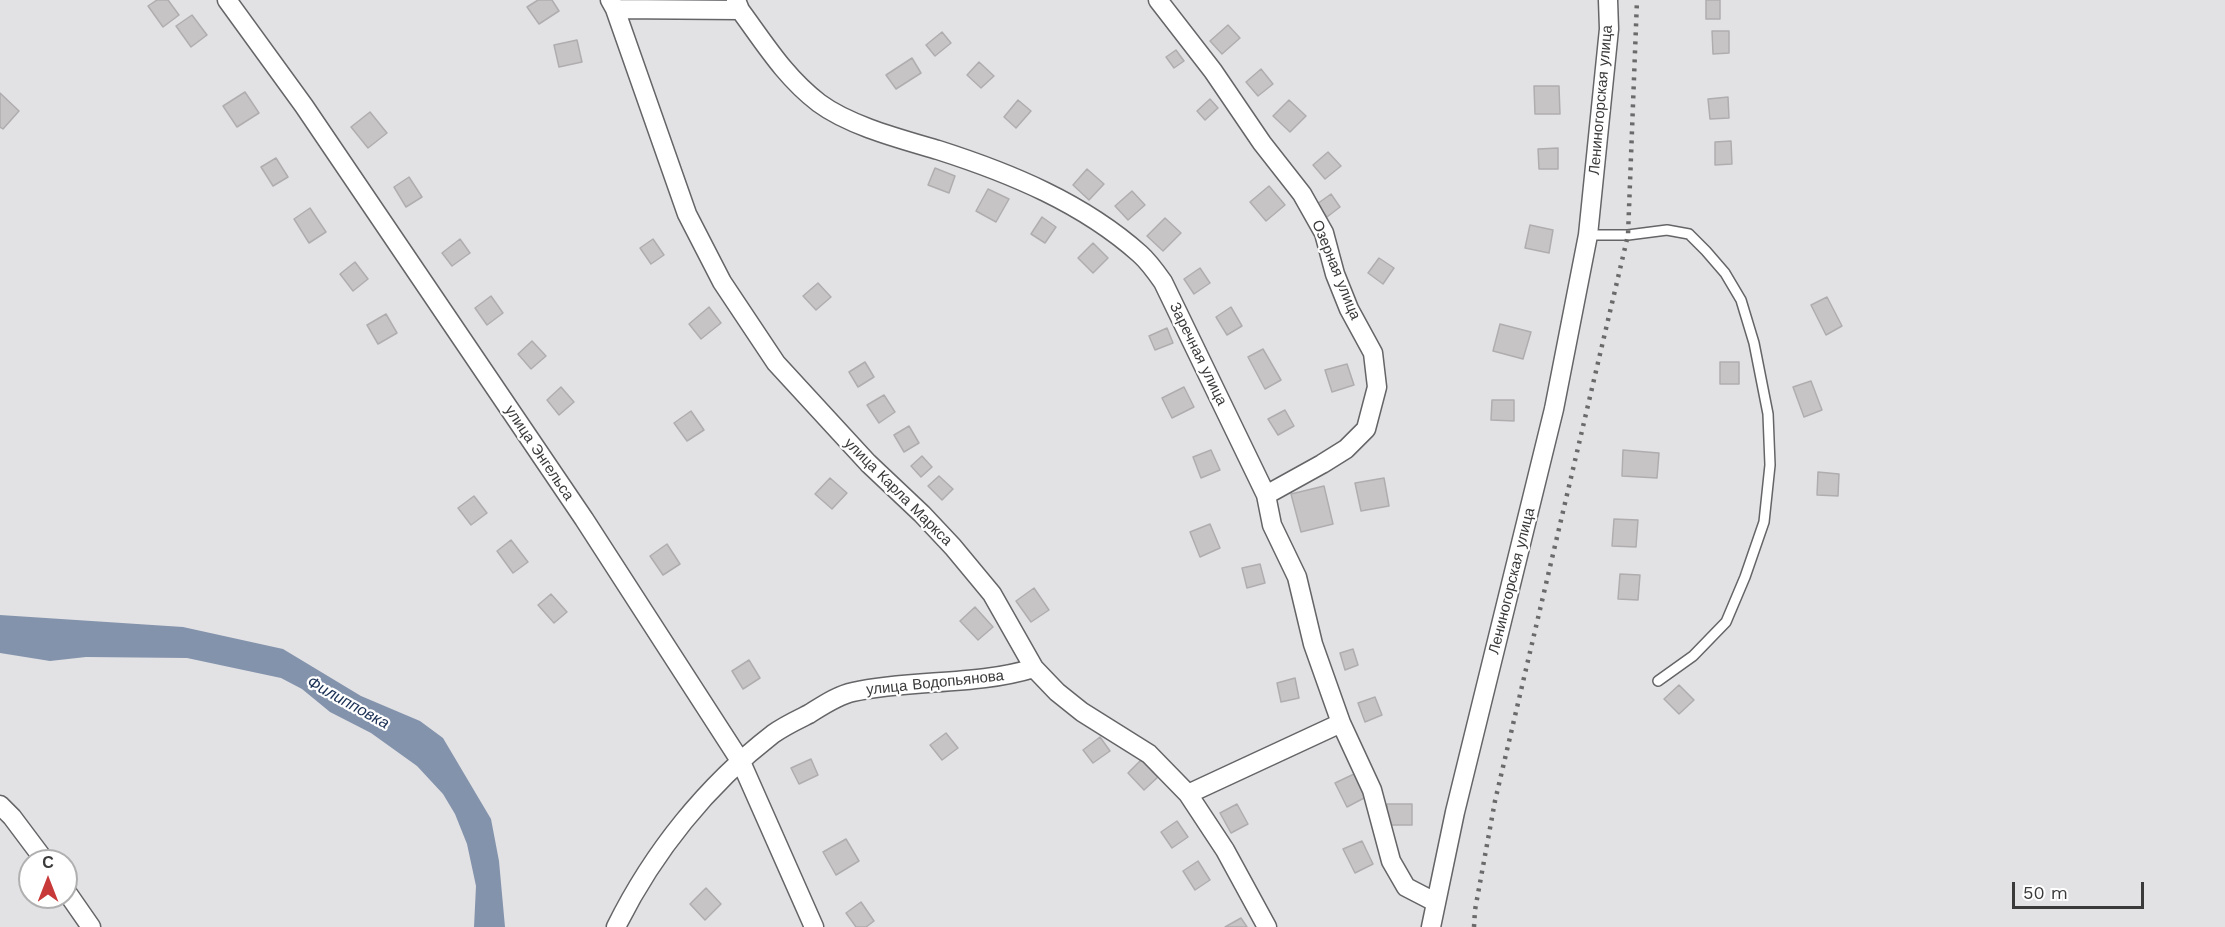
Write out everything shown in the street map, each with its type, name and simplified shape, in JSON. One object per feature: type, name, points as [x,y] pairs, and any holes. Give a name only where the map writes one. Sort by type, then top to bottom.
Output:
[{"type":"street","name":"улица Энгельса","points":[[227,0],[304,106],[584,519],[741,762],[814,927]]},
{"type":"street","name":"Озерная улица","points":[[1158,0],[1213,71],[1262,143],[1302,194],[1324,232],[1335,274],[1349,309],[1373,353],[1377,387],[1366,429],[1346,448],[1322,464],[1266,495]]},
{"type":"street","name":"Лениногорская улица","points":[[1431,927],[1455,812],[1554,409],[1588,235],[1609,29],[1608,0]]},
{"type":"street","points":[[613,4],[738,5]]},
{"type":"street","name":"улица Карла Маркса","points":[[613,4],[687,214],[723,282],[776,363],[868,463],[938,530],[992,594],[1034,668],[1057,692],[1082,712],[1149,754],[1188,794],[1225,850],[1266,927]]},
{"type":"street","name":"Заречная улица","points":[[738,5],[790,78],[821,105],[869,129],[976,162],[1088,213],[1142,255],[1164,282],[1266,495],[1272,525],[1297,577],[1313,644],[1341,723],[1372,790],[1391,861],[1406,887],[1435,903]]},
{"type":"street","name":"улица Водопьянова","points":[[616,927],[672,834],[705,797],[775,733],[850,692],[913,682],[1007,676],[1034,668]]},
{"type":"street","points":[[1188,794],[1341,723]]},
{"type":"street","points":[[0,805],[36,849]]},
{"type":"street","points":[[78,908],[91,927]]},
{"type":"lane","points":[[1588,235],[1628,235],[1667,230],[1689,234],[1701,245],[1725,273],[1741,300],[1754,344],[1768,414],[1770,465],[1764,522],[1745,577],[1726,622],[1693,656],[1658,681]]},
{"type":"water","name":"Филипповка","points":[[0,615],[183,627],[283,649],[361,696],[420,721],[443,738],[491,819],[499,861],[505,927],[474,927],[476,886],[467,844],[455,814],[443,794],[417,766],[371,733],[330,712],[302,689],[281,678],[187,658],[86,657],[50,661],[0,653]]},
{"type":"building","points":[[157,0],[168,0],[179,15],[163,27],[148,6]]},
{"type":"building","points":[[538,0],[552,0],[559,11],[539,24],[527,7]]},
{"type":"building","points":[[1706,0],[1720,0],[1720,19],[1706,19]]},
{"type":"building","points":[[192,15],[207,35],[191,47],[176,26]]},
{"type":"building","points":[[1228,25],[1240,38],[1222,54],[1210,41]]},
{"type":"building","points":[[1712,31],[1729,31],[1729,53],[1713,54]]},
{"type":"building","points":[[942,32],[951,43],[935,56],[926,45]]},
{"type":"building","points":[[577,40],[582,62],[559,67],[554,45]]},
{"type":"building","points":[[1176,50],[1184,61],[1174,68],[1166,57]]},
{"type":"building","points":[[912,58],[921,73],[896,89],[886,75]]},
{"type":"building","points":[[979,62],[994,76],[981,88],[967,75]]},
{"type":"building","points":[[1261,69],[1273,84],[1258,96],[1246,82]]},
{"type":"building","points":[[1534,86],[1559,86],[1560,114],[1535,114]]},
{"type":"building","points":[[245,92],[259,113],[237,127],[223,106]]},
{"type":"building","points":[[0,93],[19,111],[3,129],[0,127]]},
{"type":"building","points":[[1728,97],[1729,118],[1710,119],[1708,99]]},
{"type":"building","points":[[1210,99],[1218,108],[1205,120],[1197,111]]},
{"type":"building","points":[[1018,100],[1031,111],[1016,128],[1004,117]]},
{"type":"building","points":[[1289,100],[1306,116],[1290,132],[1273,116]]},
{"type":"building","points":[[370,112],[387,133],[368,148],[351,127]]},
{"type":"building","points":[[1731,141],[1732,164],[1715,165],[1715,142]]},
{"type":"building","points":[[1558,148],[1558,169],[1539,169],[1538,149]]},
{"type":"building","points":[[1328,152],[1341,166],[1325,179],[1313,165]]},
{"type":"building","points":[[276,158],[288,177],[273,186],[261,167]]},
{"type":"building","points":[[935,168],[955,176],[949,193],[928,185]]},
{"type":"building","points":[[1087,169],[1104,184],[1089,200],[1073,185]]},
{"type":"building","points":[[409,177],[422,197],[406,207],[394,187]]},
{"type":"building","points":[[1269,186],[1285,205],[1266,221],[1250,202]]},
{"type":"building","points":[[988,189],[1009,199],[996,222],[976,211]]},
{"type":"building","points":[[1132,191],[1145,205],[1128,220],[1115,206]]},
{"type":"building","points":[[1331,194],[1340,207],[1327,217],[1317,204]]},
{"type":"building","points":[[310,208],[326,232],[309,243],[294,219]]},
{"type":"building","points":[[1042,217],[1056,227],[1045,243],[1031,234]]},
{"type":"building","points":[[1165,218],[1181,233],[1163,251],[1147,236]]},
{"type":"building","points":[[1530,225],[1553,230],[1549,253],[1525,248]]},
{"type":"building","points":[[460,239],[470,253],[452,266],[442,253]]},
{"type":"building","points":[[653,239],[664,255],[651,264],[640,248]]},
{"type":"building","points":[[1093,243],[1108,258],[1093,273],[1078,258]]},
{"type":"building","points":[[1379,258],[1394,268],[1383,284],[1368,273]]},
{"type":"building","points":[[355,262],[368,279],[353,291],[340,274]]},
{"type":"building","points":[[1200,268],[1210,283],[1194,294],[1184,279]]},
{"type":"building","points":[[818,283],[831,297],[816,310],[803,296]]},
{"type":"building","points":[[491,296],[503,313],[487,325],[475,308]]},
{"type":"building","points":[[1827,297],[1842,326],[1826,335],[1811,305]]},
{"type":"building","points":[[709,307],[721,323],[701,339],[689,324]]},
{"type":"building","points":[[1231,307],[1242,326],[1227,335],[1216,317]]},
{"type":"building","points":[[386,314],[397,333],[378,344],[367,325]]},
{"type":"building","points":[[1500,324],[1531,332],[1523,359],[1493,351]]},
{"type":"building","points":[[1167,328],[1173,343],[1155,350],[1149,336]]},
{"type":"building","points":[[532,341],[546,356],[531,369],[518,354]]},
{"type":"building","points":[[1263,349],[1281,380],[1265,389],[1248,357]]},
{"type":"building","points":[[865,362],[874,377],[858,387],[849,372]]},
{"type":"building","points":[[1720,362],[1739,362],[1739,384],[1720,384]]},
{"type":"building","points":[[1347,364],[1354,385],[1332,392],[1325,370]]},
{"type":"building","points":[[1811,381],[1822,410],[1804,417],[1793,387]]},
{"type":"building","points":[[561,387],[574,402],[559,415],[547,400]]},
{"type":"building","points":[[1184,387],[1194,407],[1172,418],[1162,398]]},
{"type":"building","points":[[884,395],[895,412],[879,423],[867,405]]},
{"type":"building","points":[[1492,400],[1514,400],[1514,421],[1491,420]]},
{"type":"building","points":[[1285,410],[1294,426],[1278,435],[1268,419]]},
{"type":"building","points":[[691,411],[704,430],[687,441],[674,423]]},
{"type":"building","points":[[909,426],[919,443],[904,452],[894,435]]},
{"type":"building","points":[[1211,450],[1220,470],[1201,478],[1193,457]]},
{"type":"building","points":[[1623,450],[1659,453],[1657,478],[1622,476]]},
{"type":"building","points":[[922,456],[932,467],[921,477],[911,466]]},
{"type":"building","points":[[1818,472],[1839,474],[1838,496],[1817,495]]},
{"type":"building","points":[[939,476],[953,489],[942,500],[928,486]]},
{"type":"building","points":[[830,478],[847,493],[832,509],[815,494]]},
{"type":"building","points":[[1384,478],[1389,506],[1361,511],[1355,483]]},
{"type":"building","points":[[1324,486],[1333,524],[1301,532],[1291,494]]},
{"type":"building","points":[[474,496],[487,513],[471,525],[458,508]]},
{"type":"building","points":[[1614,519],[1638,520],[1636,547],[1612,546]]},
{"type":"building","points":[[1210,524],[1220,548],[1200,557],[1190,532]]},
{"type":"building","points":[[511,540],[528,562],[513,573],[497,551]]},
{"type":"building","points":[[667,544],[680,564],[663,575],[650,556]]},
{"type":"building","points":[[1260,564],[1265,583],[1247,588],[1242,568]]},
{"type":"building","points":[[1620,574],[1640,575],[1638,600],[1618,599]]},
{"type":"building","points":[[1034,588],[1049,610],[1031,622],[1016,601]]},
{"type":"building","points":[[551,594],[567,612],[554,623],[538,605]]},
{"type":"building","points":[[975,607],[993,627],[978,640],[960,621]]},
{"type":"building","points":[[1353,649],[1358,665],[1345,670],[1340,653]]},
{"type":"building","points":[[749,660],[760,678],[743,689],[732,671]]},
{"type":"building","points":[[1295,678],[1299,698],[1281,702],[1277,683]]},
{"type":"building","points":[[1679,685],[1694,700],[1679,714],[1664,699]]},
{"type":"building","points":[[1375,697],[1382,715],[1365,722],[1358,703]]},
{"type":"building","points":[[946,733],[958,748],[942,760],[930,745]]},
{"type":"building","points":[[1100,737],[1110,751],[1093,763],[1083,750]]},
{"type":"building","points":[[811,759],[818,775],[799,784],[791,768]]},
{"type":"building","points":[[1141,760],[1158,777],[1144,790],[1128,773]]},
{"type":"building","points":[[1354,774],[1366,797],[1347,807],[1335,783]]},
{"type":"building","points":[[1237,804],[1248,824],[1231,833],[1220,813]]},
{"type":"building","points":[[1387,804],[1412,804],[1412,825],[1387,825]]},
{"type":"building","points":[[1177,821],[1188,837],[1172,848],[1161,832]]},
{"type":"building","points":[[846,839],[859,861],[836,875],[823,852]]},
{"type":"building","points":[[1362,841],[1373,864],[1355,873],[1343,849]]},
{"type":"building","points":[[1198,861],[1210,880],[1195,890],[1183,871]]},
{"type":"building","points":[[706,888],[721,904],[705,920],[690,904]]},
{"type":"building","points":[[861,902],[874,921],[866,927],[856,927],[846,913]]},
{"type":"building","points":[[1241,918],[1247,927],[1225,927]]},
{"type":"railway","points":[[1474,927],[1475,910],[1495,801],[1628,235],[1637,0]]}]
